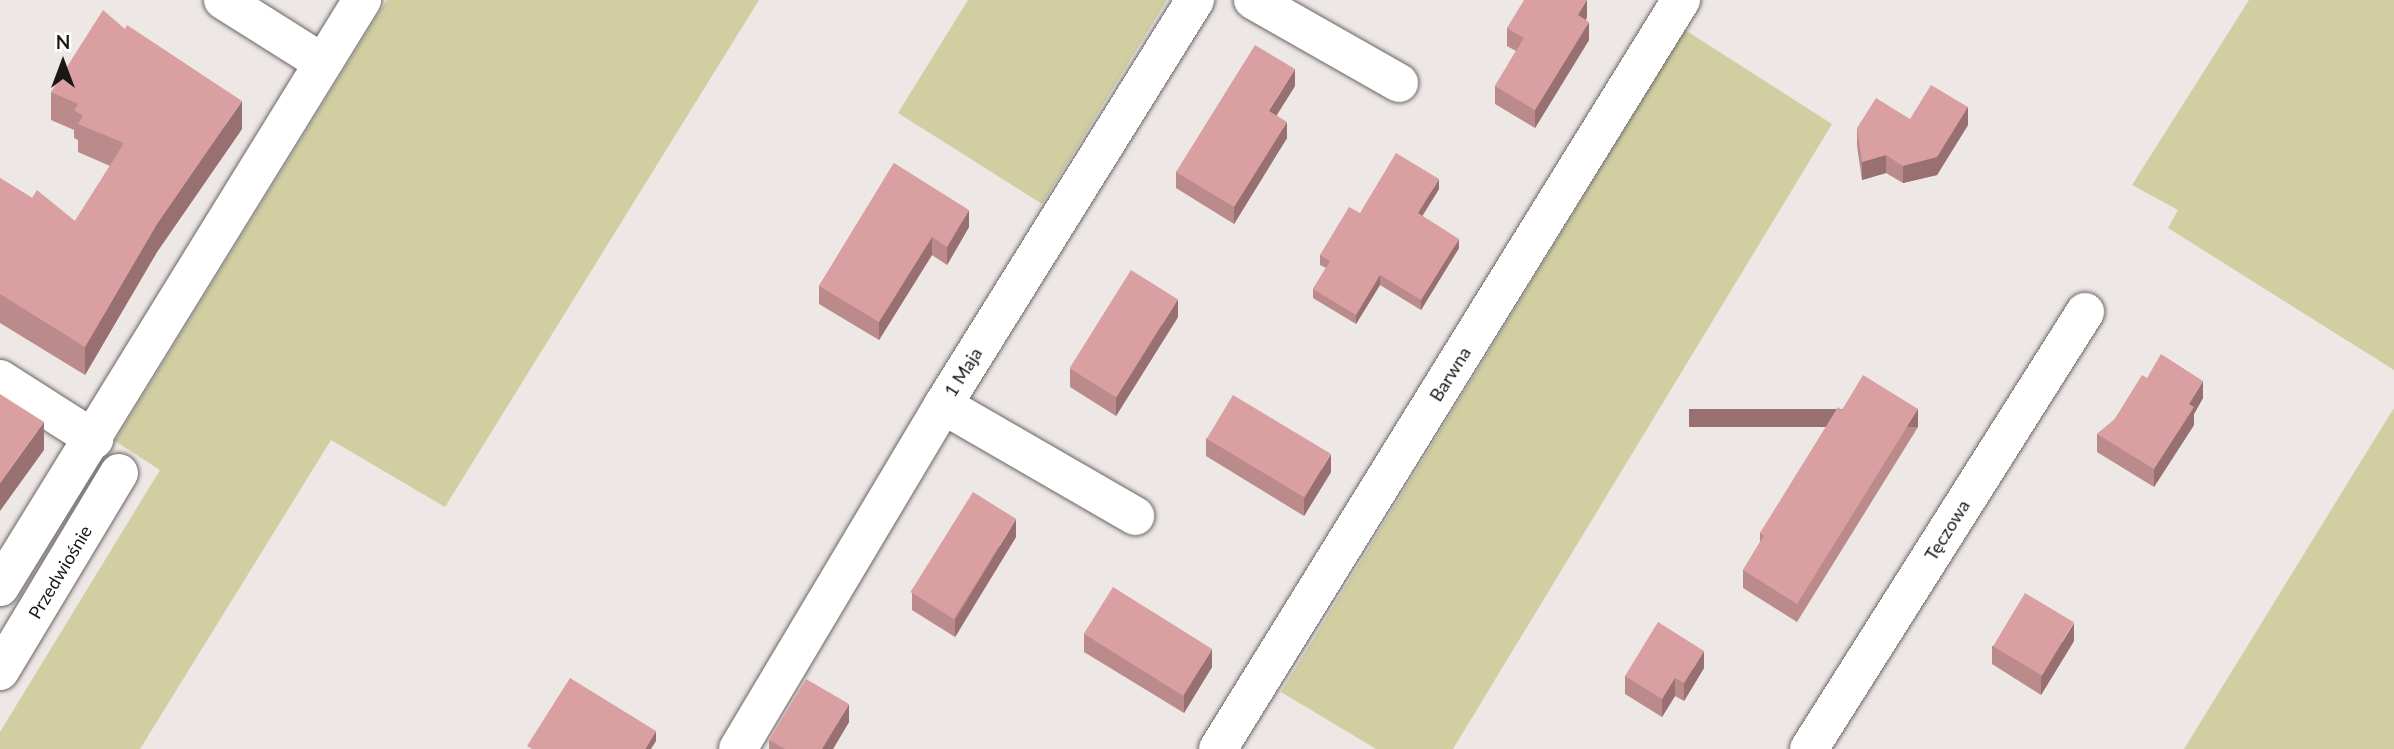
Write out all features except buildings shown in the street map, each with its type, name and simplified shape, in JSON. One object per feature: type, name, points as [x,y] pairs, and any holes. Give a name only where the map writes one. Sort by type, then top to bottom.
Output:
[{"type":"street","points":[[223,0],[323,63]]},
{"type":"street","points":[[0,587],[94,439],[362,0]]},
{"type":"street","name":"1 Maja","points":[[738,749],[943,405],[1195,0]]},
{"type":"street","points":[[1253,0],[1399,83]]},
{"type":"street","name":"Barwna","points":[[1218,749],[1681,0]]},
{"type":"street","name":"Tęczowa","points":[[1809,749],[2085,312]]},
{"type":"street","points":[[0,379],[94,439]]},
{"type":"street","points":[[943,405],[1135,516]]},
{"type":"street","name":"Przedwiośnie","points":[[0,671],[119,473]]},
{"type":"shaded area","points":[[387,0],[759,0],[445,507],[331,440],[140,749],[0,749],[0,732],[160,470],[115,441]]},
{"type":"shaded area","points":[[968,0],[1167,0],[1042,204],[898,113]]},
{"type":"shaded area","points":[[2249,0],[2394,0],[2394,370],[2168,228],[2178,210],[2132,185]]},
{"type":"shaded area","points":[[1685,30],[1832,124],[1453,749],[1376,749],[1281,692]]},
{"type":"shaded area","points":[[2394,408],[2394,749],[2184,749],[2363,458]]}]
